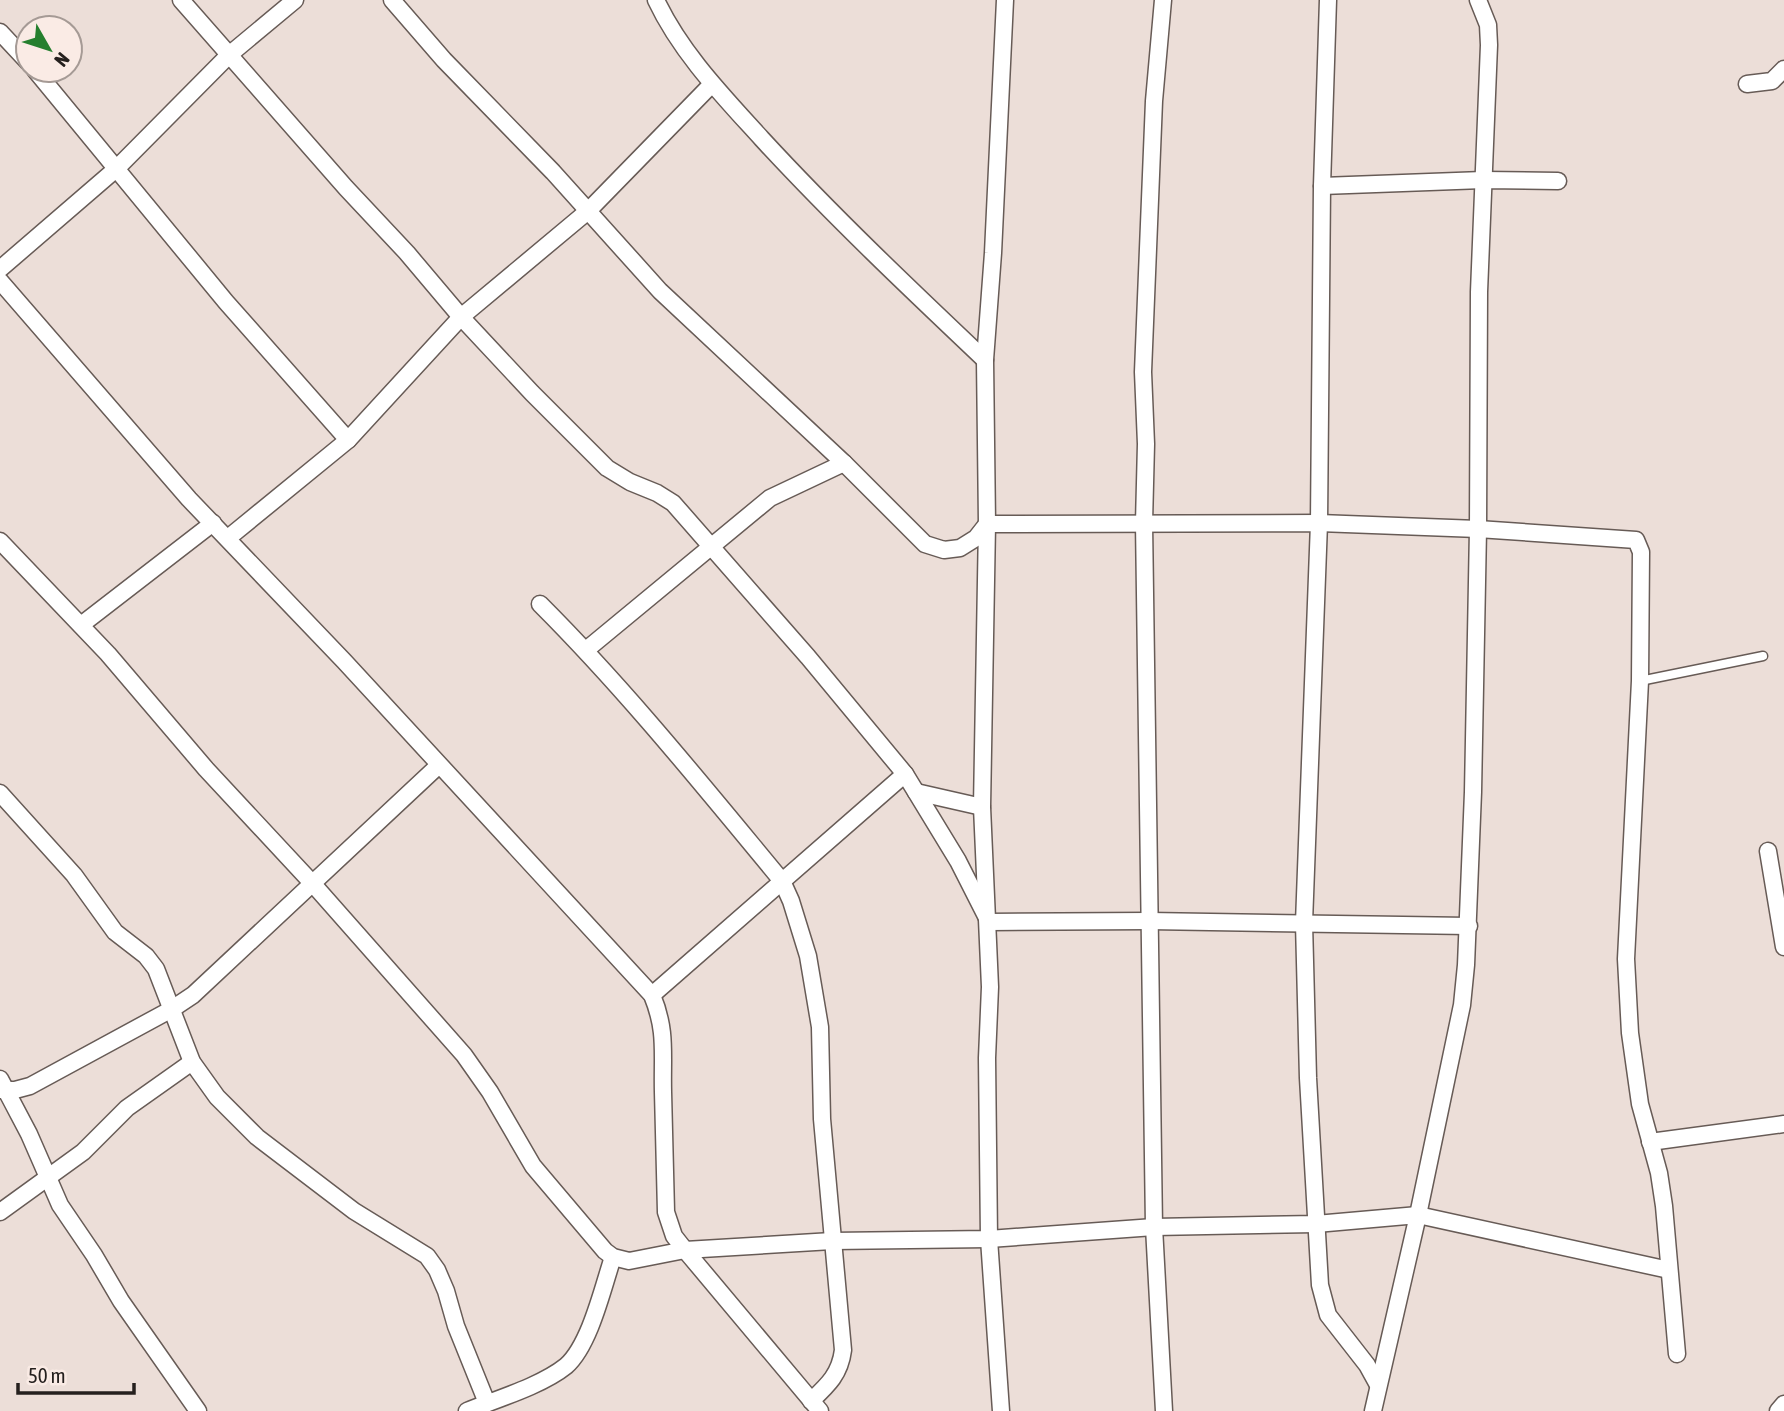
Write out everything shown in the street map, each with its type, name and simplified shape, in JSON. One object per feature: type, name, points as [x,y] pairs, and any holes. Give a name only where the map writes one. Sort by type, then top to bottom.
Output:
[{"type":"street","points":[[181,0],[461,317],[532,393],[607,468],[673,503],[808,657],[905,774],[958,861],[989,922]]},
{"type":"street","points":[[0,269],[116,169],[229,55],[295,0]]},
{"type":"street","points":[[392,0],[444,60],[660,291],[844,463],[925,544],[944,550],[960,548],[975,538],[988,524],[1144,523],[1319,523],[1478,529],[1636,540],[1642,552],[1640,681],[1626,960],[1630,1033],[1640,1104],[1659,1173],[1664,1206],[1677,1354]]},
{"type":"street","points":[[656,0],[689,54],[712,84],[816,197],[985,360]]},
{"type":"street","points":[[1001,1411],[989,1239],[989,922],[982,807],[988,524],[985,360],[1005,0]]},
{"type":"street","points":[[1163,0],[1154,101],[1143,372],[1154,1227],[1164,1411]]},
{"type":"street","points":[[1328,0],[1322,186],[1319,523],[1304,923],[1320,1285],[1328,1315],[1367,1365],[1378,1385]]},
{"type":"street","points":[[1373,1411],[1462,1005],[1469,926],[1478,529],[1479,292],[1489,45],[1488,25],[1478,0]]},
{"type":"street","points":[[0,32],[14,47]]},
{"type":"street","points":[[1747,84],[1772,81],[1784,69]]},
{"type":"street","points":[[46,84],[226,302],[348,440]]},
{"type":"street","points":[[228,538],[348,440],[461,317],[588,211],[712,84]]},
{"type":"street","points":[[1322,186],[1483,180],[1558,181]]},
{"type":"street","points":[[0,281],[189,499],[652,995],[661,1017],[664,1045],[666,1212],[674,1236],[815,1406],[841,1366],[843,1350],[822,1119],[820,1027],[808,956],[791,901],[782,881],[586,650],[540,604]]},
{"type":"street","points":[[586,650],[770,498],[844,463]]},
{"type":"street","points":[[81,625],[213,523]]},
{"type":"street","points":[[0,541],[81,625],[206,769],[313,884],[464,1055],[490,1092],[533,1166],[605,1251],[613,1256],[629,1261],[685,1250],[832,1241],[989,1239],[1154,1227],[1316,1224],[1418,1215],[1669,1270]]},
{"type":"street","points":[[198,1411],[121,1301],[60,1205],[2,1087],[30,1086],[172,1009],[219,973],[438,766]]},
{"type":"street","points":[[652,995],[905,774]]},
{"type":"street","points":[[916,792],[982,807]]},
{"type":"street","points":[[0,793],[74,875],[115,932],[156,970],[192,1062],[217,1097],[257,1137],[354,1211],[427,1256],[446,1290],[456,1326],[487,1403]]},
{"type":"street","points":[[1768,851],[1784,947]]},
{"type":"street","points":[[989,922],[1149,921],[1469,926]]},
{"type":"street","points":[[0,1212],[83,1152],[127,1108],[192,1062]]},
{"type":"street","points":[[1650,1142],[1784,1124]]},
{"type":"street","points":[[467,1411],[549,1376],[567,1364],[583,1341],[613,1256]]},
{"type":"street","points":[[1778,1411],[1784,1404]]},
{"type":"lane","points":[[1640,681],[1763,656]]}]
